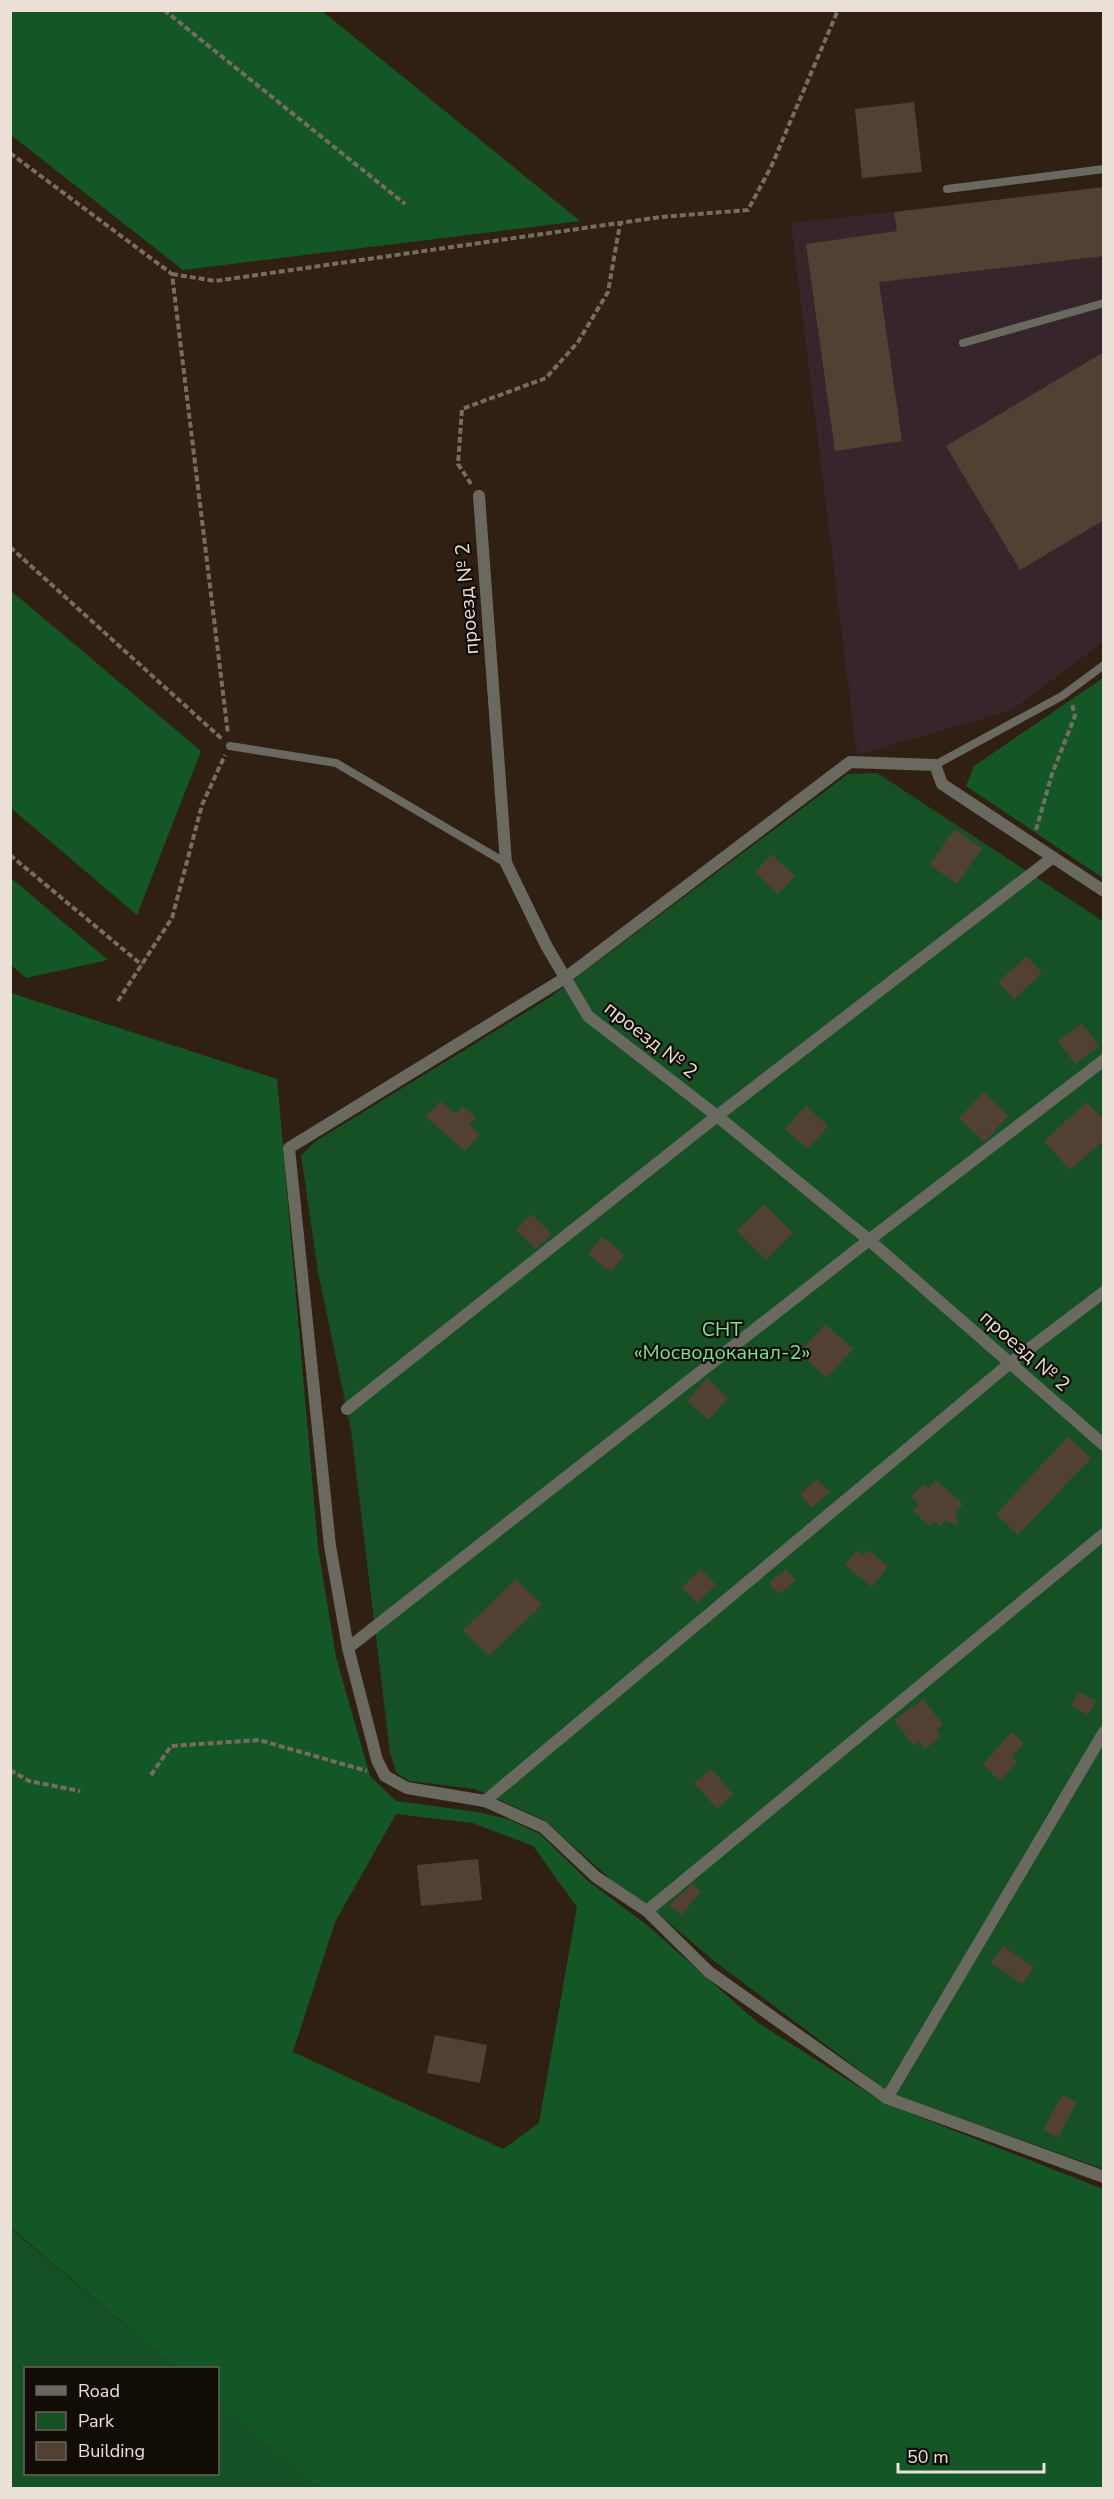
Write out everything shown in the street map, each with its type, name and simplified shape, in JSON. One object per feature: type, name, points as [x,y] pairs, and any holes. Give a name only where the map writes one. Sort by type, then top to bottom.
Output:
[{"type":"street","name":"проезд № 2","points":[[479,496],[506,864],[565,978],[588,1016],[717,1116],[869,1240],[1104,1445]]},
{"type":"street","points":[[1104,891],[1032,846],[942,784],[935,765],[850,762],[565,978],[289,1148],[330,1546],[348,1648],[377,1760],[385,1776],[407,1788],[485,1801],[543,1827],[596,1877],[647,1911],[709,1972],[887,2098],[1104,2177]]},
{"type":"street","points":[[347,1409],[717,1116],[1052,858]]},
{"type":"street","points":[[348,1648],[869,1240],[1104,1060]]},
{"type":"street","points":[[485,1801],[1009,1364],[1104,1292]]},
{"type":"street","points":[[647,1911],[1104,1534]]},
{"type":"street","points":[[887,2098],[1104,1732]]},
{"type":"lane","points":[[947,189],[1104,169]]},
{"type":"lane","points":[[963,343],[1104,303]]},
{"type":"lane","points":[[935,765],[1068,691],[1104,665]]},
{"type":"lane","points":[[230,746],[336,763],[506,864]]},
{"type":"path","points":[[164,10],[405,204]]},
{"type":"path","points":[[10,153],[172,274],[214,281],[661,217],[748,210],[771,167],[838,10]]},
{"type":"path","points":[[479,496],[458,464],[462,409],[546,378],[578,342],[608,292],[620,224]]},
{"type":"path","points":[[118,1001],[172,918],[202,805],[230,746],[172,274]]},
{"type":"path","points":[[10,547],[230,746]]},
{"type":"path","points":[[1032,846],[1052,774],[1076,716],[1068,691]]},
{"type":"path","points":[[10,855],[142,965]]},
{"type":"path","points":[[151,1775],[171,1746],[259,1740],[385,1776]]},
{"type":"path","points":[[10,1770],[29,1781],[80,1791]]},
{"type":"shaded area","points":[[1103,189],[1103,642],[1012,710],[857,755],[791,223]]},
{"type":"green space","points":[[10,11],[322,11],[580,221],[183,270],[11,135]]},
{"type":"green space","points":[[10,590],[201,751],[137,915],[11,808]]},
{"type":"green space","points":[[1103,678],[1103,878],[966,786],[974,766]]},
{"type":"green space","name":"СНТ «Мосводоканал-2»","points":[[877,773],[1103,921],[1103,2169],[890,2093],[714,1961],[642,1900],[625,1892],[544,1820],[475,1789],[409,1781],[396,1772],[390,1753],[351,1430],[318,1272],[301,1155],[316,1141],[549,998],[848,774]]},
{"type":"green space","points":[[10,878],[108,960],[26,978],[11,965]]},
{"type":"green space","points":[[11,993],[277,1079],[318,1547],[336,1657],[370,1776],[396,1801],[478,1812],[508,1819],[540,1834],[588,1881],[647,1925],[757,2022],[884,2103],[1103,2189],[1103,2488],[319,2488],[219,2404],[219,2367],[176,2367],[11,2228]],"holes":[[[396,1814],[473,1823],[533,1846],[577,1907],[539,2123],[503,2149],[293,2052],[335,1922]]]},
{"type":"green space","points":[[10,2228],[176,2367],[24,2367],[24,2475],[219,2475],[219,2404],[319,2488],[11,2488]]},
{"type":"building","points":[[914,102],[922,172],[862,178],[855,109]]},
{"type":"building","points":[[1104,187],[1104,256],[879,282],[902,441],[835,451],[806,244],[897,231],[894,212]]},
{"type":"building","points":[[1104,352],[1104,520],[1020,570],[946,446]]},
{"type":"building","points":[[954,829],[982,848],[957,884],[930,865]]},
{"type":"building","points":[[771,854],[795,876],[778,894],[755,872]]},
{"type":"building","points":[[1027,956],[1042,973],[1014,999],[998,982]]},
{"type":"building","points":[[1082,1023],[1099,1046],[1075,1064],[1058,1041]]},
{"type":"building","points":[[984,1092],[1008,1116],[984,1142],[959,1118]]},
{"type":"building","points":[[440,1101],[455,1114],[463,1106],[476,1117],[469,1124],[480,1134],[465,1151],[426,1117]]},
{"type":"building","points":[[1087,1102],[1104,1120],[1104,1140],[1070,1170],[1044,1141]]},
{"type":"building","points":[[806,1106],[828,1126],[808,1149],[785,1129]]},
{"type":"building","points":[[764,1204],[793,1233],[766,1260],[737,1231]]},
{"type":"building","points":[[531,1214],[552,1234],[536,1249],[516,1230]]},
{"type":"building","points":[[602,1237],[625,1255],[611,1272],[588,1254]]},
{"type":"building","points":[[825,1324],[853,1349],[827,1378],[799,1353]]},
{"type":"building","points":[[707,1378],[728,1398],[708,1420],[687,1401]]},
{"type":"building","points":[[1068,1437],[1091,1458],[1018,1535],[996,1514]]},
{"type":"building","points":[[817,1479],[830,1492],[812,1508],[800,1494]]},
{"type":"building","points":[[936,1480],[963,1504],[956,1512],[958,1525],[945,1520],[940,1526],[934,1521],[930,1526],[913,1511],[919,1504],[911,1497],[923,1484],[929,1489]]},
{"type":"building","points":[[857,1550],[863,1555],[868,1550],[888,1566],[872,1587],[845,1565]]},
{"type":"building","points":[[701,1569],[716,1585],[697,1603],[682,1587]]},
{"type":"building","points":[[786,1569],[796,1581],[778,1594],[769,1582]]},
{"type":"building","points":[[516,1579],[542,1605],[489,1656],[463,1630]]},
{"type":"building","points":[[1079,1692],[1096,1701],[1088,1715],[1071,1705]]},
{"type":"building","points":[[923,1699],[943,1725],[936,1730],[941,1737],[925,1749],[919,1741],[914,1746],[894,1720]]},
{"type":"building","points":[[1012,1732],[1024,1743],[1012,1757],[1017,1762],[1000,1781],[983,1764]]},
{"type":"building","points":[[711,1769],[733,1794],[717,1809],[694,1783]]},
{"type":"building","points":[[478,1859],[482,1900],[421,1906],[417,1865]]},
{"type":"building","points":[[692,1884],[701,1891],[682,1915],[669,1905]]},
{"type":"building","points":[[1003,1946],[1034,1967],[1022,1984],[991,1963]]},
{"type":"building","points":[[435,2035],[487,2045],[480,2083],[427,2073]]},
{"type":"building","points":[[1062,2095],[1077,2102],[1058,2138],[1043,2130]]}]
